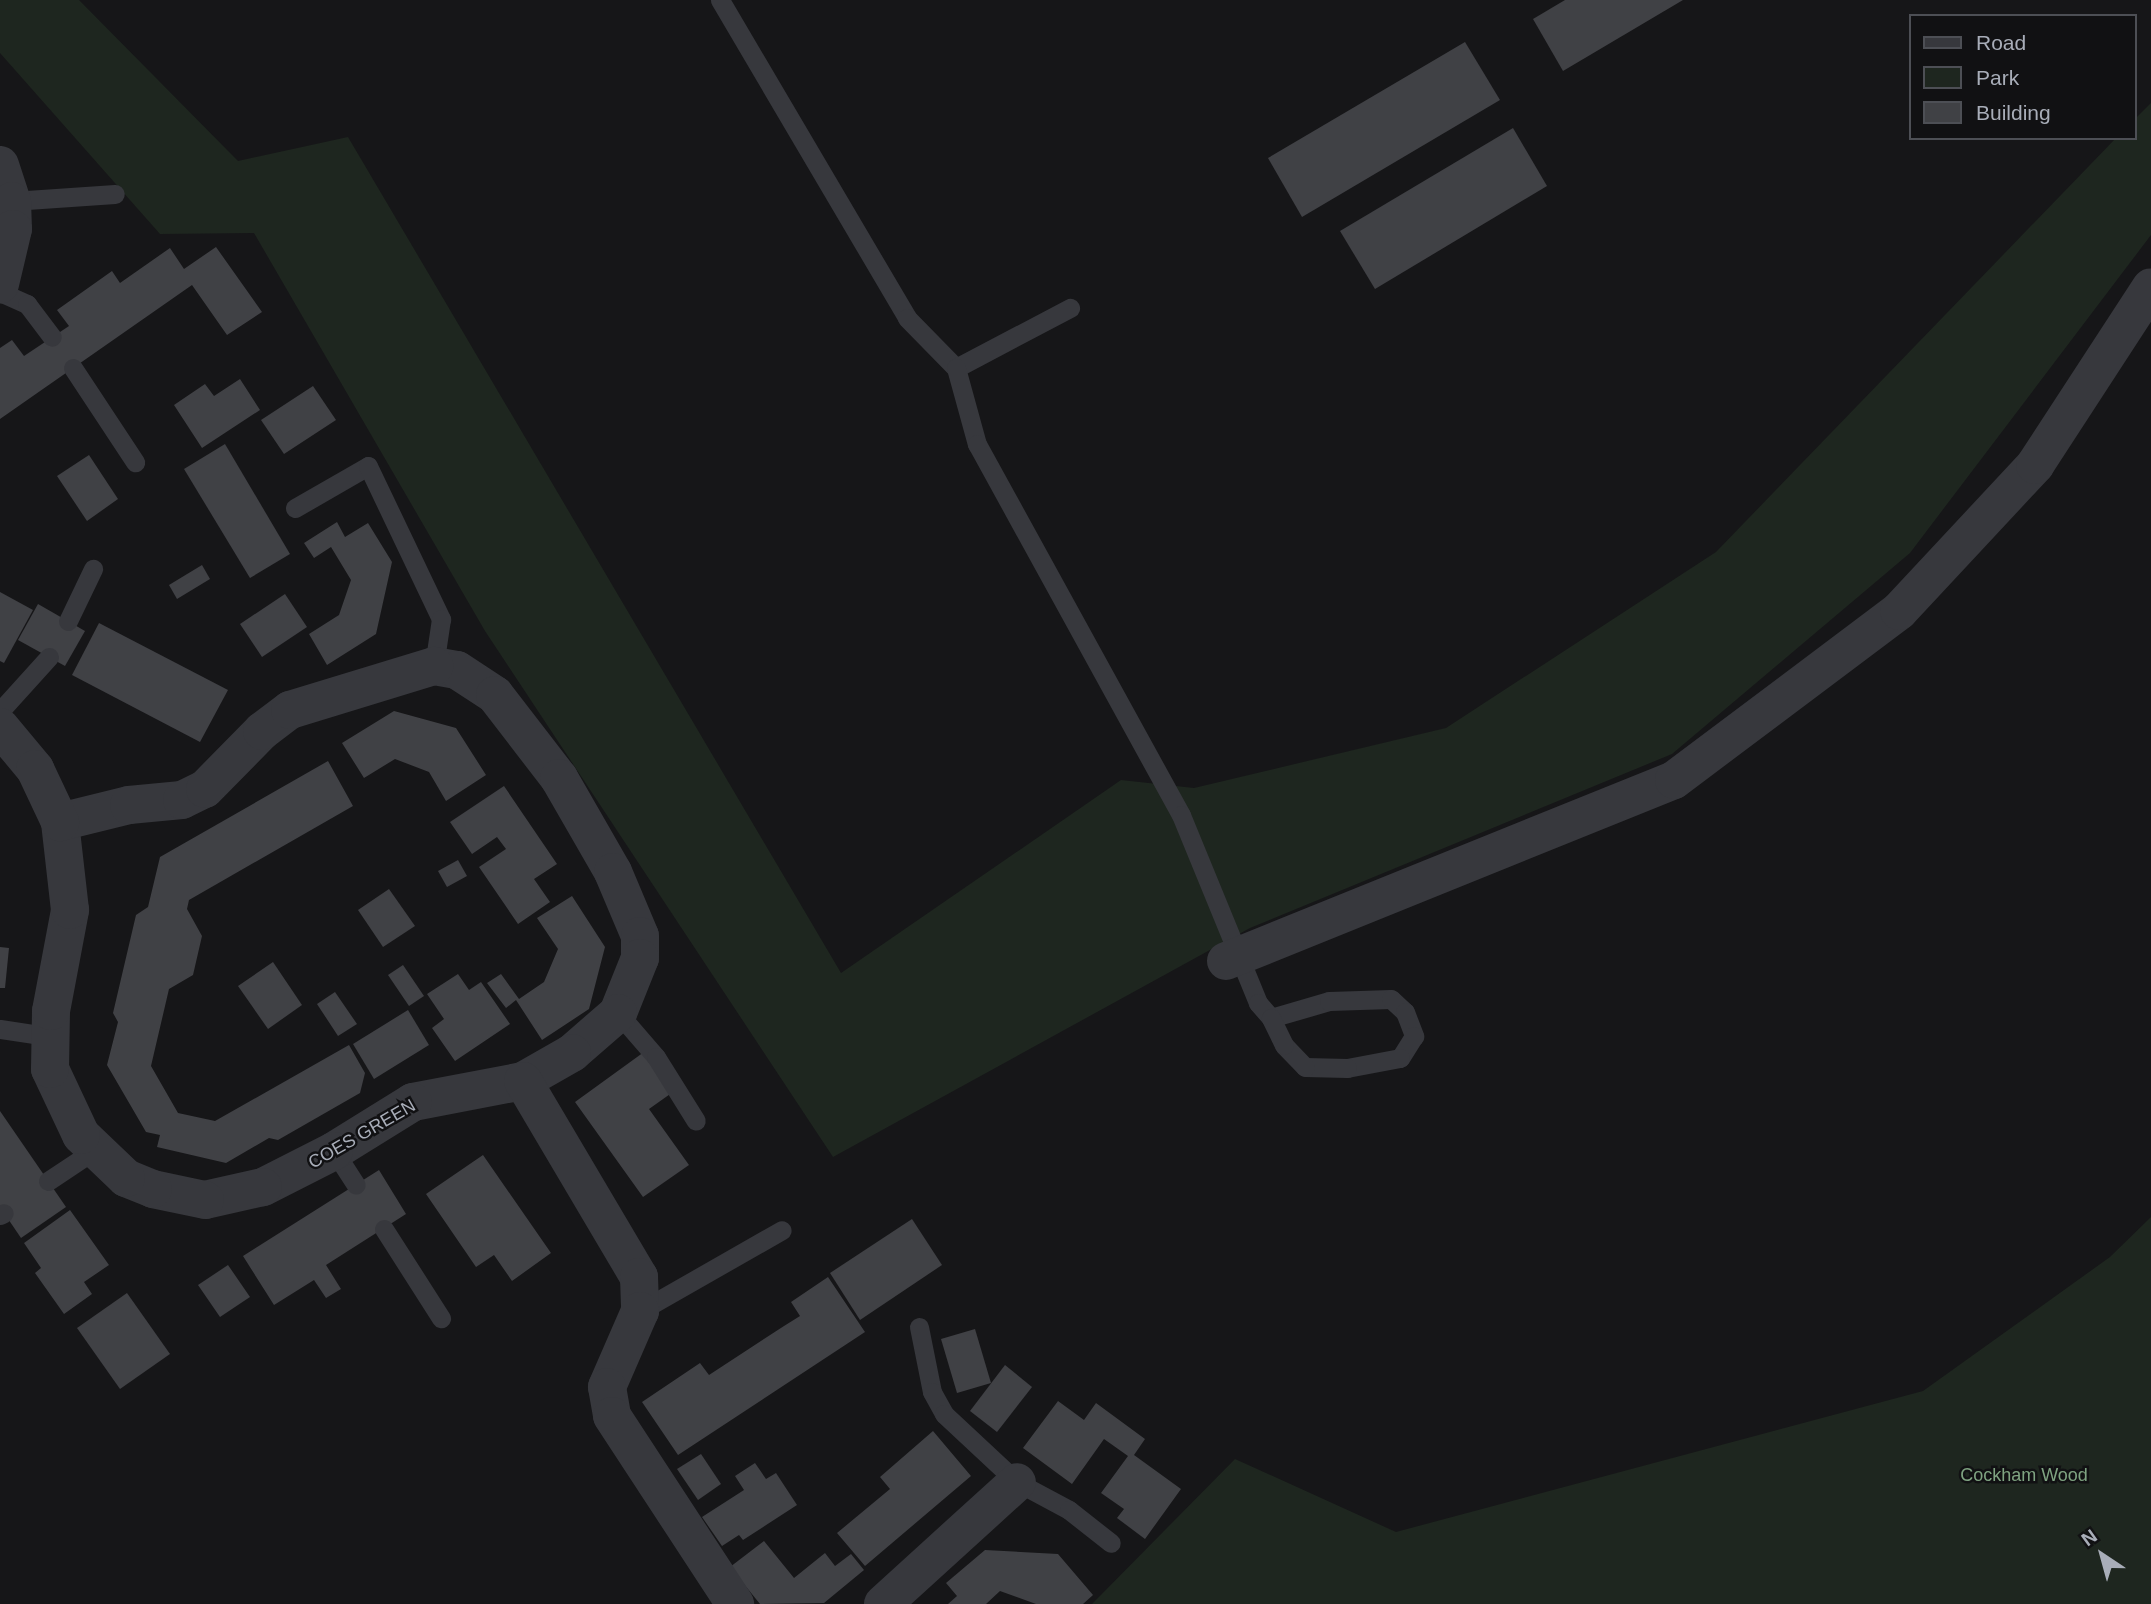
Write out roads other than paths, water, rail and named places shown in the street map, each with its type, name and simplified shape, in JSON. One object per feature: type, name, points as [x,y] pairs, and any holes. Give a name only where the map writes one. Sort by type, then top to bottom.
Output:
[{"type":"street","points":[[0,164],[12,201],[10,254],[0,284]]},
{"type":"street","points":[[1234,958],[1674,780],[1899,611],[2035,465],[2151,287]]},
{"type":"street","points":[[60,822],[129,805],[182,800],[205,789],[262,731],[290,710],[435,666]]},
{"type":"street","name":"COES GREEN","points":[[0,727],[35,769],[60,822],[70,910],[47,1036],[56,1090],[93,1151],[127,1178],[162,1192],[205,1200],[263,1187],[334,1152],[413,1102],[523,1081],[572,1053],[618,1013],[640,958],[640,936],[607,860],[559,778],[495,695],[457,670],[435,666]]},
{"type":"street","points":[[523,1081],[632,1259],[641,1291],[640,1311],[611,1377],[606,1401],[612,1416],[735,1604]]},
{"type":"street","points":[[883,1604],[1017,1482]]},
{"type":"lane","points":[[720,0],[907,318],[956,368],[977,444],[1181,815],[1234,958],[1258,1003],[1271,1018],[1284,1045],[1305,1067],[1346,1068],[1400,1058],[1414,1036],[1405,1012],[1391,999],[1329,1001],[1271,1018]]},
{"type":"lane","points":[[12,201],[115,194]]},
{"type":"lane","points":[[0,292],[27,304],[52,337]]},
{"type":"lane","points":[[956,368],[1070,308]]},
{"type":"lane","points":[[73,368],[135,462]]},
{"type":"lane","points":[[295,508],[368,466],[441,619],[435,666]]},
{"type":"lane","points":[[68,621],[93,569]]},
{"type":"lane","points":[[0,711],[49,657]]},
{"type":"lane","points":[[618,1013],[656,1057],[696,1121]]},
{"type":"lane","points":[[0,1029],[47,1036]]},
{"type":"lane","points":[[48,1181],[93,1151]]},
{"type":"lane","points":[[334,1152],[356,1185]]},
{"type":"lane","points":[[384,1228],[441,1318]]},
{"type":"lane","points":[[640,1311],[782,1230]]},
{"type":"lane","points":[[919,1327],[932,1392],[944,1414],[1017,1482],[1069,1510],[1111,1543]]},
{"type":"park label","name":"Cockham Wood","points":[[2024,1475]]}]
